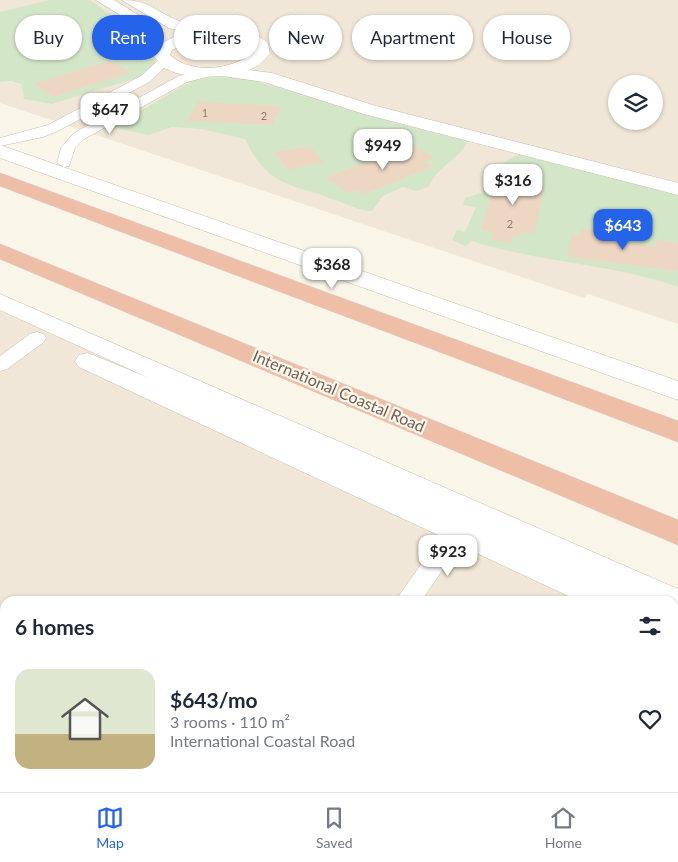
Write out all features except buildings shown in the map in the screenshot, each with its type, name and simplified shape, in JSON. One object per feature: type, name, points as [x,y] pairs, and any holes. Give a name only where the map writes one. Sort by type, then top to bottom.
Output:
[{"type":"highway","points":[[0,179],[678,432]]},
{"type":"highway","name":"International Coastal Road","points":[[0,251],[678,533]]},
{"type":"main road","points":[[103,0],[159,33],[169,44]]},
{"type":"main road","points":[[129,0],[174,25]]},
{"type":"main road","points":[[174,42],[162,52],[165,61],[187,70],[266,77],[370,110],[678,175]]},
{"type":"main road","points":[[259,44],[263,50],[259,56]]},
{"type":"main road","points":[[259,59],[280,70],[678,189]]},
{"type":"main road","points":[[216,72],[244,66],[254,60]]},
{"type":"main road","points":[[1,145],[64,163],[678,378]]},
{"type":"main road","points":[[1,145],[678,391]]},
{"type":"main road","points":[[0,301],[659,596]]},
{"type":"main road","points":[[0,321],[601,596]]},
{"type":"street","points":[[1,145],[54,128],[154,73],[165,61]]},
{"type":"street","points":[[64,163],[66,150],[79,136],[183,79],[216,72]]},
{"type":"street","points":[[134,85],[158,92]]},
{"type":"street","points":[[0,365],[37,338]]},
{"type":"street","points":[[411,596],[458,530]]},
{"type":"shaded area","points":[[0,0],[678,0],[678,324],[588,294],[584,298],[0,103]]},
{"type":"shaded area","points":[[0,302],[653,596],[0,596]]},
{"type":"green space","points":[[50,0],[90,0],[111,15],[92,15],[92,60],[155,60],[156,64],[147,75],[52,104],[24,99],[21,84],[11,81],[0,82],[0,12]]},
{"type":"green space","points":[[232,77],[258,82],[456,136],[468,141],[464,148],[437,174],[429,187],[416,191],[403,187],[383,196],[372,211],[367,211],[282,182],[263,167],[245,139],[201,129],[172,127],[148,135],[112,127],[197,78]]},
{"type":"green space","points":[[522,154],[678,195],[678,287],[627,273],[523,254],[472,241],[466,246],[452,240],[457,230],[465,232],[476,207],[463,205],[465,198],[481,193],[502,164]]}]
